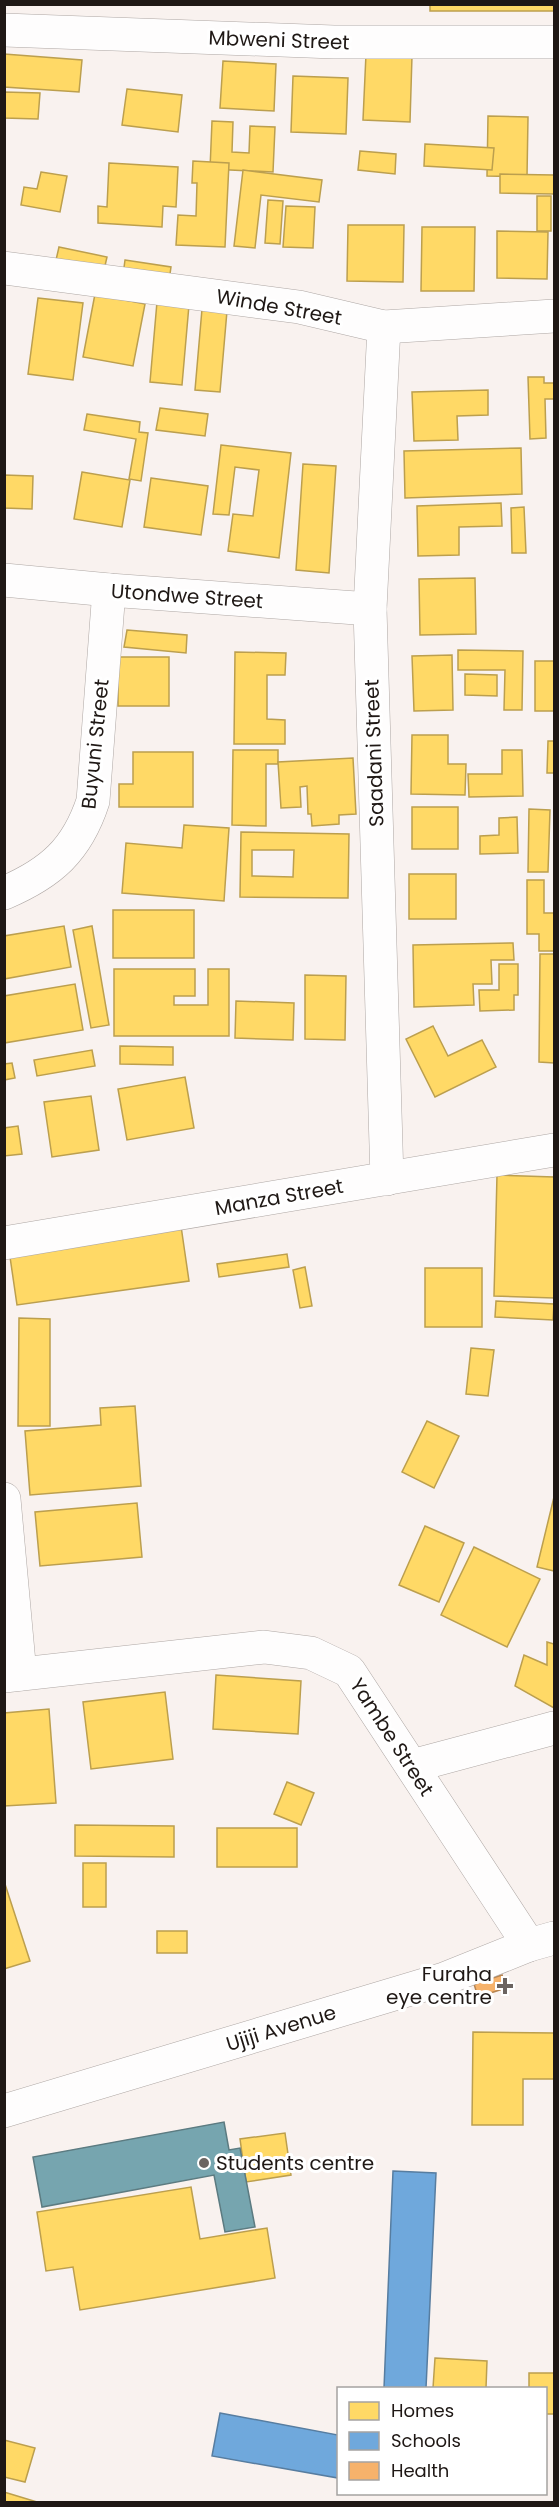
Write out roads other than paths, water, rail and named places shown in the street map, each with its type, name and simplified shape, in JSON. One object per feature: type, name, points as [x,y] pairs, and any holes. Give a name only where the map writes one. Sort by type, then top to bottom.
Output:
[{"type":"main road","name":"Mbweni Street","points":[[4,30],[334,42],[555,42]]},
{"type":"main road","name":"Winde Street","points":[[4,268],[299,307],[384,327],[555,316]]},
{"type":"main road","name":"Saadani Street","points":[[384,327],[370,609],[387,1179]]},
{"type":"main road","name":"Utondwe Street","points":[[4,580],[370,609]]},
{"type":"main road","name":"Buyuni Street","points":[[4,893],[28,883],[49,869],[70,849],[85,826],[93,801],[109,590]]},
{"type":"main road","name":"Manza Street","points":[[4,1243],[555,1150]]},
{"type":"main road","points":[[4,1499],[12,1675]]},
{"type":"main road","name":"Yambe Street","points":[[12,1675],[264,1647],[310,1653],[349,1671],[412,1766],[542,1942]]},
{"type":"main road","points":[[412,1766],[555,1728]]},
{"type":"main road","name":"Ujiji Avenue","points":[[4,2111],[444,1979],[542,1942]]},
{"type":"place","name":"Furaha eye centre","points":[[505,1986]]},
{"type":"place","name":"Students centre","points":[[204,2163]]}]
